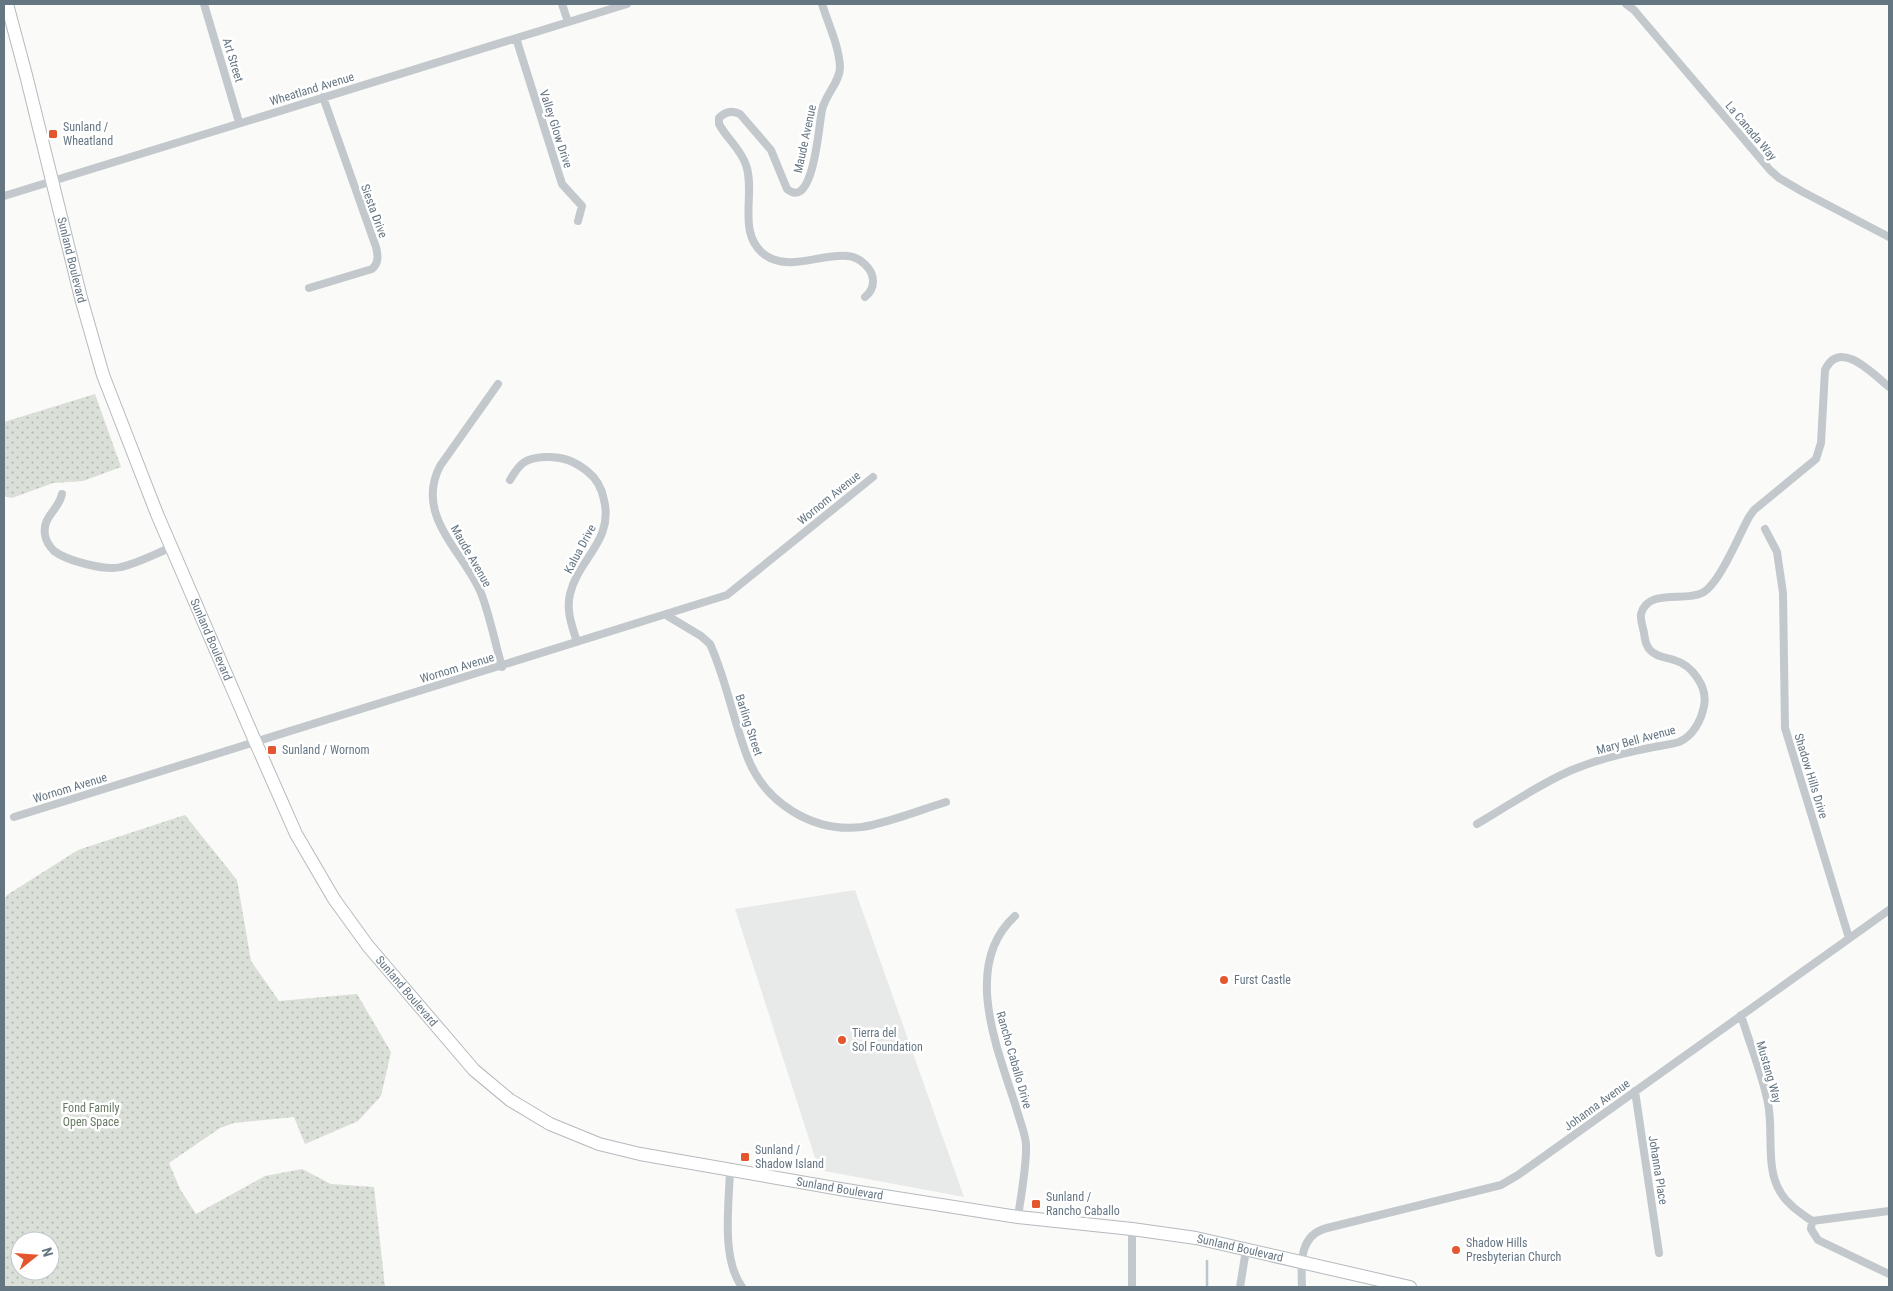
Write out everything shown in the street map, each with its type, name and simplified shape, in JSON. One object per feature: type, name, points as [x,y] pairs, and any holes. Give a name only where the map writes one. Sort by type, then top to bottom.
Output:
[{"type":"main road","name":"Sunland Boulevard","points":[[7,4],[8,25],[52,181],[81,298],[103,375],[172,547],[255,741],[296,834],[334,899],[368,946],[474,1070],[510,1100],[550,1124],[587,1140],[640,1154],[846,1190],[1018,1217],[1196,1238],[1410,1287]]},
{"type":"street","name":"Art Street","points":[[204,4],[239,122]]},
{"type":"street","points":[[562,4],[568,22]]},
{"type":"street","name":"Wheatland Avenue","points":[[4,196],[239,122],[627,4]]},
{"type":"street","name":"Maude Avenue","points":[[822,4],[837,52],[839,72],[822,108],[814,163],[803,189],[798,193],[787,189],[771,150],[740,114],[726,112],[719,118],[719,124],[741,151],[747,167],[749,175],[749,223],[752,237],[763,253],[782,261],[837,256],[853,257],[864,264],[872,276],[871,290],[865,297]]},
{"type":"street","name":"La Canada Way","points":[[1626,4],[1634,10],[1770,170],[1779,178],[1889,237]]},
{"type":"street","name":"Valley Glow Drive","points":[[516,38],[562,184],[582,206],[578,221]]},
{"type":"street","name":"Siesta Drive","points":[[309,288],[372,269],[376,266],[378,257],[323,97]]},
{"type":"street","name":"Mary Bell Avenue","points":[[1476,824],[1572,770],[1616,756],[1679,742],[1695,729],[1705,704],[1704,692],[1700,682],[1685,664],[1657,656],[1649,650],[1646,644],[1641,617],[1642,611],[1647,604],[1658,598],[1695,596],[1710,588],[1720,574],[1748,517],[1816,459],[1820,443],[1825,370],[1832,361],[1838,358],[1849,358],[1856,361],[1889,386]]},
{"type":"street","name":"Maude Avenue","points":[[498,384],[440,466],[434,478],[433,489],[434,504],[442,529],[481,592],[502,666]]},
{"type":"street","name":"Kalua Drive","points":[[510,480],[519,465],[532,458],[554,456],[570,459],[592,474],[603,495],[607,512],[604,532],[578,575],[570,593],[568,608],[577,642]]},
{"type":"street","name":"Wornom Avenue","points":[[14,817],[727,595],[873,477]]},
{"type":"street","points":[[62,494],[61,500],[46,519],[45,527],[45,536],[48,544],[61,555],[97,567],[121,568],[172,547]]},
{"type":"street","name":"Shadow Hills Drive","points":[[1765,529],[1778,552],[1783,594],[1785,728],[1849,938]]},
{"type":"street","name":"Barling Street","points":[[666,615],[701,636],[710,644],[753,770],[769,793],[795,814],[813,822],[828,825],[861,827],[946,802]]},
{"type":"street","name":"Johanna Avenue","points":[[1301,1262],[1310,1237],[1320,1230],[1501,1185],[1518,1175],[1740,1015],[1802,974],[1889,910]]},
{"type":"street","name":"Rancho Caballo Drive","points":[[1015,916],[1005,926],[994,949],[987,976],[987,993],[990,1022],[1026,1144],[1018,1217]]},
{"type":"street","name":"Mustang Way","points":[[1740,1015],[1768,1102],[1771,1172],[1776,1185],[1790,1204],[1812,1221]]},
{"type":"street","name":"Johanna Place","points":[[1635,1091],[1659,1253]]},
{"type":"street","points":[[730,1170],[729,1252],[731,1266],[742,1287]]},
{"type":"street","points":[[1889,1212],[1812,1221],[1811,1230],[1818,1240],[1889,1274]]},
{"type":"street","points":[[1132,1229],[1132,1287]]},
{"type":"street","points":[[1240,1287],[1246,1250]]},
{"type":"street","points":[[1301,1262],[1302,1287]]},
{"type":"shaded area","name":"Tierra del Sol Foundation","points":[[855,890],[964,1197],[819,1170],[735,909]]},
{"type":"green space","points":[[95,394],[121,467],[83,481],[53,483],[12,498],[4,496],[4,422]]},
{"type":"green space","name":"Fond Family Open Space","points":[[185,815],[237,880],[251,961],[279,1001],[357,994],[391,1052],[381,1096],[358,1121],[305,1144],[294,1117],[234,1123],[220,1128],[169,1163],[180,1189],[196,1214],[265,1176],[302,1169],[331,1184],[374,1187],[385,1287],[4,1287],[4,900],[7,895],[78,850]]},
{"type":"waterway","points":[[1207,1261],[1207,1287]]},
{"type":"place","name":"Sunland / Wheatland","points":[[53,134]]},
{"type":"place","name":"Sunland / Wornom","points":[[272,750]]},
{"type":"place","name":"Furst Castle","points":[[1224,980]]},
{"type":"place","name":"Tierra del Sol Foundation","points":[[842,1040]]},
{"type":"place","name":"Sunland / Shadow Island","points":[[745,1157]]},
{"type":"place","name":"Sunland / Rancho Caballo","points":[[1036,1204]]},
{"type":"place","name":"Shadow Hills Presbyterian Church","points":[[1456,1250]]}]
